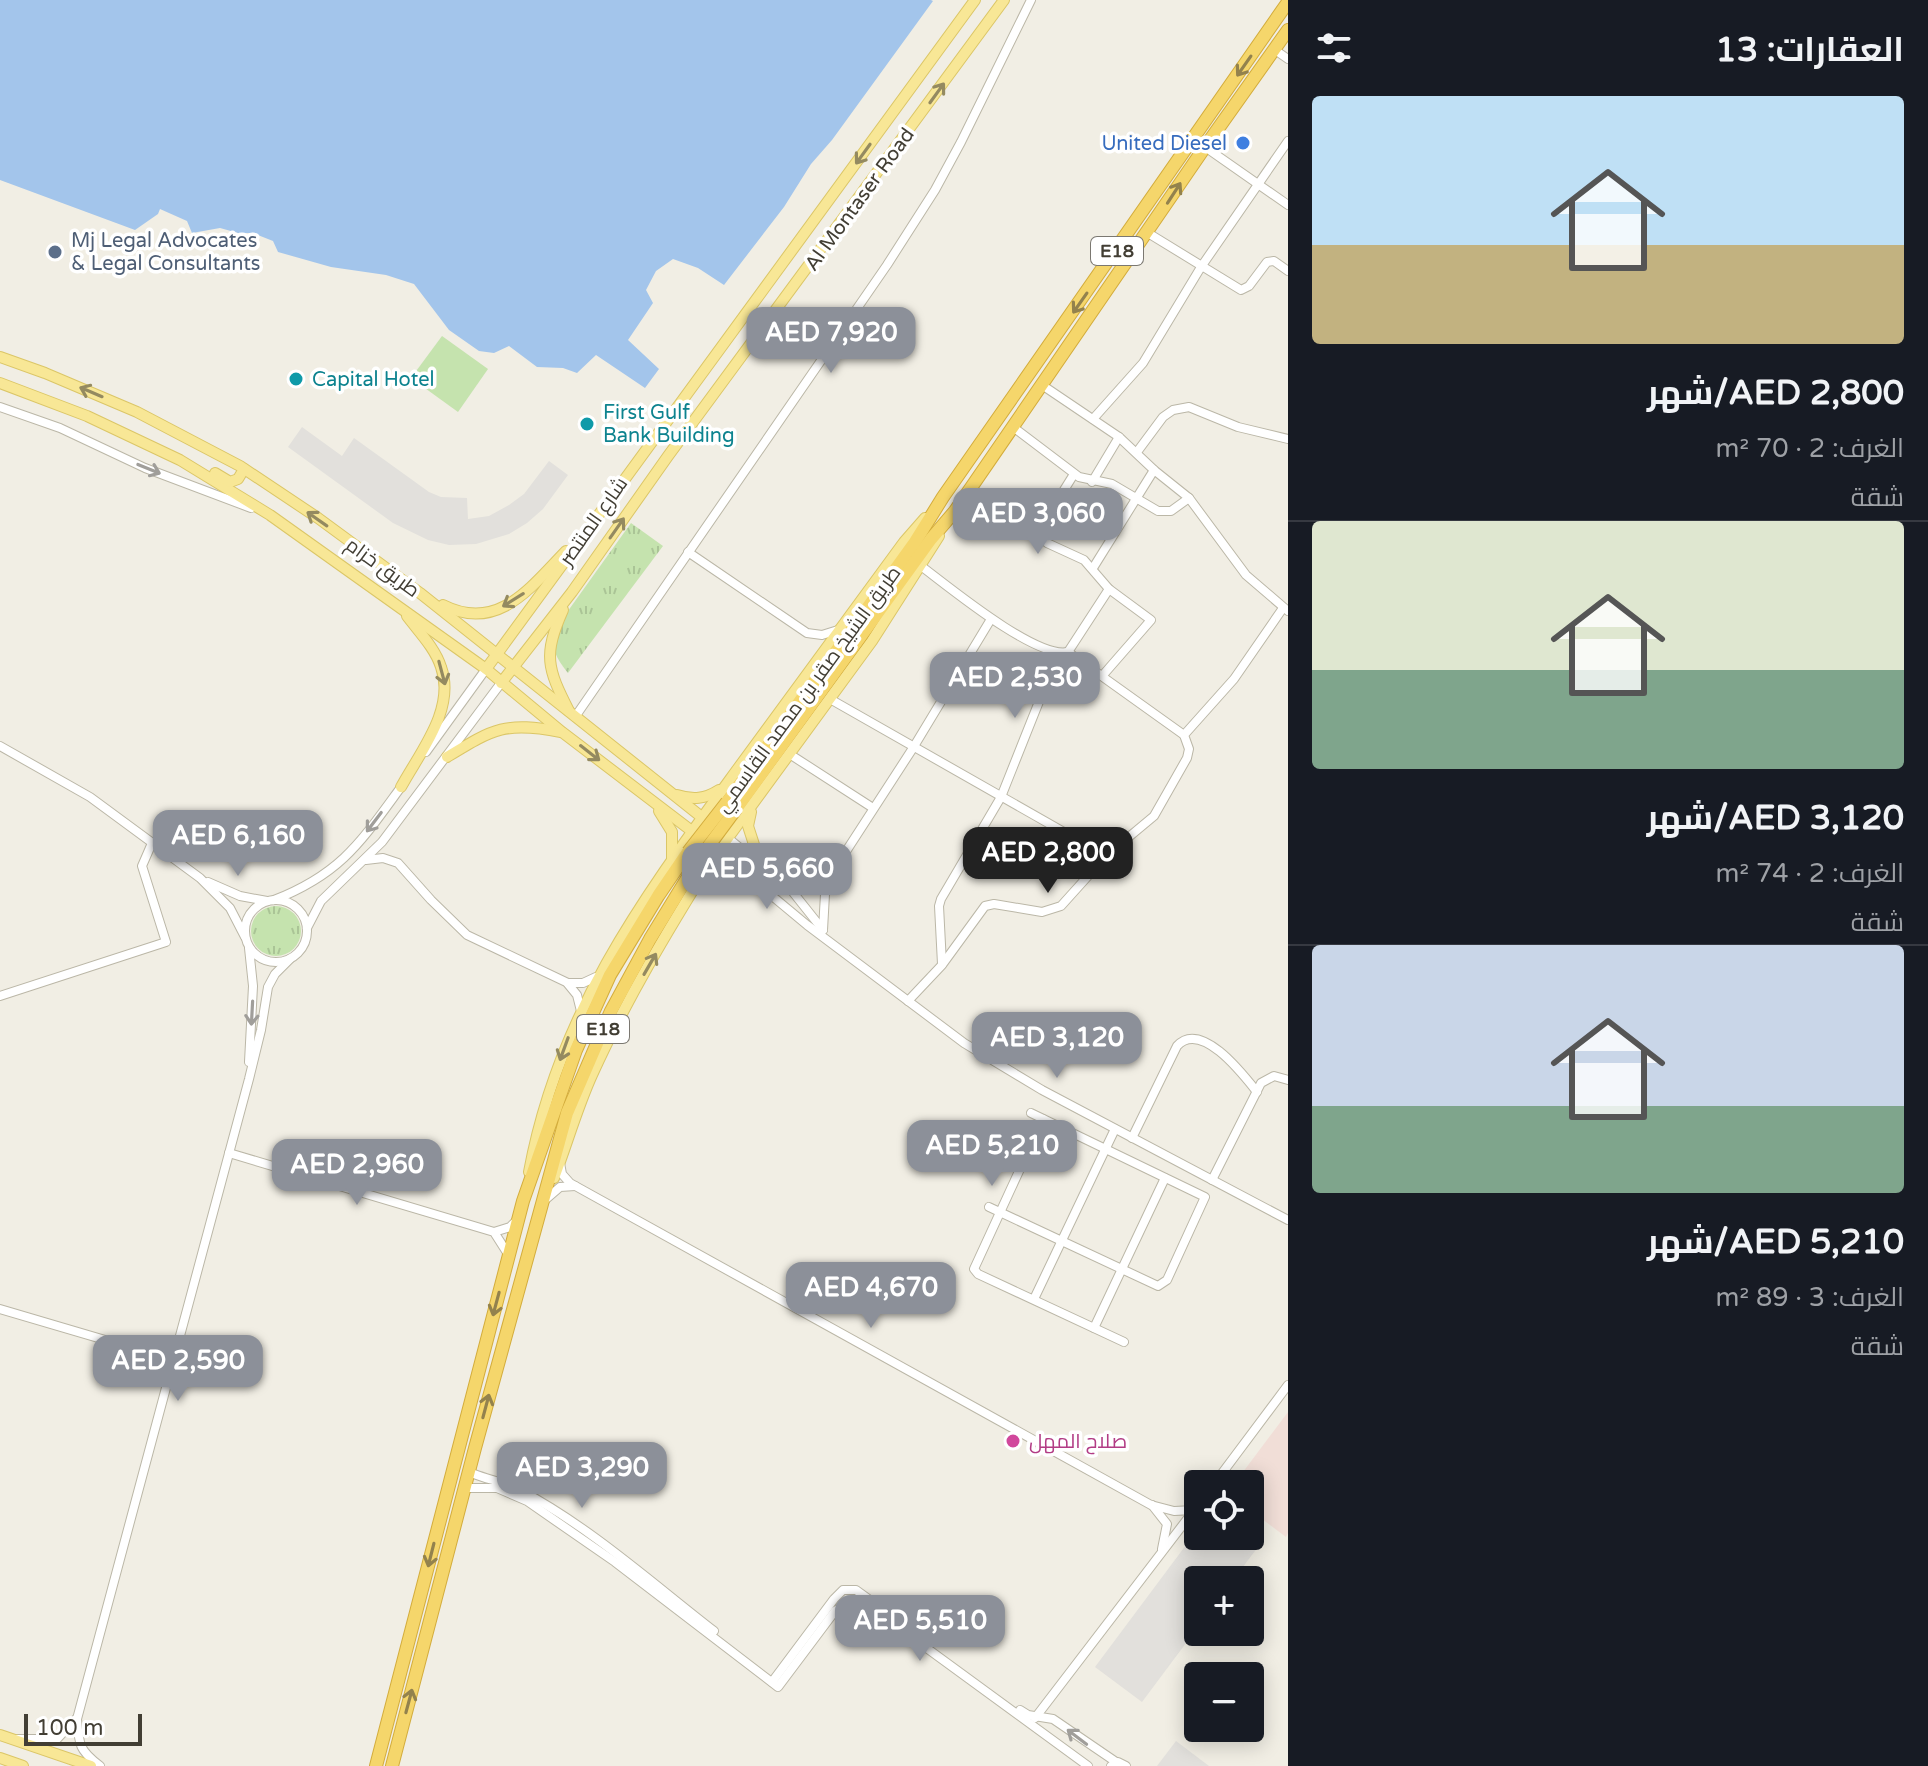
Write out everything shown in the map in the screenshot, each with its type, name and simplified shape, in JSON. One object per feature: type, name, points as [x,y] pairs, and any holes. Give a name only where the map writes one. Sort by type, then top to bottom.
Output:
[{"type":"highway","name":"طريق الشيخ صقر بن محمد القاسمي","points":[[731,805],[1288,2]]},
{"type":"highway","name":"طريق الشيخ صقر بن محمد القاسمي","points":[[376,1766],[523,1201],[576,1050],[610,975],[650,908],[694,855],[981,474],[1288,30]]},
{"type":"highway","name":"طريق الشيخ صقر بن محمد القاسمي","points":[[394,1763],[567,1113],[611,1011],[694,855]]},
{"type":"main road","name":"شارع المنتصر","points":[[486,669],[975,0]]},
{"type":"main road","name":"Al Montaser Road","points":[[572,592],[668,456],[1004,0]]},
{"type":"main road","name":"طريق خزام","points":[[0,357],[137,412],[244,469],[318,518],[420,593],[728,838]]},
{"type":"main road","name":"طريق خزام","points":[[0,383],[87,416],[180,460],[270,515],[486,669],[562,732],[718,851]]},
{"type":"main road","points":[[180,460],[197,463],[230,482],[238,479],[244,469]]},
{"type":"main road","points":[[523,1201],[550,1089],[596,977],[702,817],[904,542],[943,497]]},
{"type":"main road","points":[[539,1214],[590,1079],[693,889],[830,699],[958,506]]},
{"type":"main road","points":[[420,593],[459,613],[498,610],[521,598],[589,527]]},
{"type":"main road","name":"شارع المنتصر","points":[[501,683],[572,592]]},
{"type":"main road","points":[[572,592],[551,637],[549,661],[555,683],[572,715]]},
{"type":"main road","points":[[401,608],[434,652],[442,669],[445,687],[441,714],[401,787]]},
{"type":"main road","points":[[447,757],[498,728],[524,726],[562,732]]},
{"type":"main road","points":[[667,790],[679,796],[697,798],[717,792],[727,784]]},
{"type":"main road","points":[[650,800],[672,832],[672,861]]},
{"type":"main road","points":[[752,807],[748,826],[760,863]]},
{"type":"main road","points":[[693,889],[724,872],[748,875]]},
{"type":"main road","points":[[5,1737],[91,1766]]},
{"type":"main road","points":[[0,1758],[23,1766]]},
{"type":"street","points":[[572,715],[887,265],[935,190],[1031,0]]},
{"type":"street","points":[[1275,50],[1288,59]]},
{"type":"street","points":[[1093,419],[1143,363],[1201,267],[1288,141]]},
{"type":"street","points":[[1205,147],[1288,205]]},
{"type":"street","points":[[1148,233],[1241,290],[1249,286],[1267,262],[1274,261],[1288,271]]},
{"type":"street","points":[[1042,385],[1119,437],[1189,498],[1246,575],[1286,610],[1234,679],[1184,735]]},
{"type":"street","points":[[0,407],[60,428],[145,468],[270,515]]},
{"type":"street","points":[[1137,452],[1163,417],[1173,410],[1189,407],[1238,427],[1288,439]]},
{"type":"street","points":[[1013,427],[1074,474],[1092,482],[1112,484],[1165,513],[1189,498]]},
{"type":"street","points":[[1092,482],[1119,437]]},
{"type":"street","points":[[1093,568],[1154,470]]},
{"type":"street","points":[[981,474],[987,495]]},
{"type":"street","points":[[1036,535],[1074,474]]},
{"type":"street","points":[[958,506],[987,495],[1015,508],[1036,535],[1084,560],[1109,589],[1151,620],[1103,675]]},
{"type":"street","points":[[688,552],[807,633],[827,634],[843,627]]},
{"type":"street","points":[[908,1001],[942,965],[985,906],[994,904],[1042,912],[1061,906],[1106,856],[1159,809],[1189,753],[1184,735],[1103,675],[1068,652],[1058,654],[1047,651],[991,619],[921,566]]},
{"type":"street","points":[[1068,652],[1109,589]]},
{"type":"street","points":[[824,934],[825,894],[829,879],[991,619]]},
{"type":"street","points":[[942,965],[941,899],[1001,797],[1058,654]]},
{"type":"street","name":"شارع المنتصر","points":[[271,901],[319,880],[350,854],[486,669]]},
{"type":"street","name":"شارع المنتصر","points":[[307,928],[321,901],[365,860],[501,683]]},
{"type":"street","points":[[830,699],[1106,856]]},
{"type":"street","points":[[0,746],[90,797],[200,878],[230,908],[247,942],[263,960],[281,962],[290,959]]},
{"type":"street","points":[[791,755],[873,808]]},
{"type":"street","points":[[728,838],[798,897],[824,934]]},
{"type":"street","points":[[0,996],[166,942],[142,866],[152,843]]},
{"type":"street","points":[[718,851],[964,1043],[1115,1129],[1288,1220]]},
{"type":"street","points":[[365,860],[383,858],[398,863],[467,935],[568,983],[583,983],[596,977]]},
{"type":"street","points":[[100,1766],[82,1752],[78,1743],[77,1719],[249,1079],[268,987],[275,974],[303,946],[307,928],[298,910],[290,904],[240,896],[200,878]]},
{"type":"street","points":[[249,1079],[253,986],[247,917],[253,909],[271,901]]},
{"type":"street","points":[[568,983],[577,995],[581,1011]]},
{"type":"street","points":[[1132,1138],[1177,1046],[1187,1039],[1200,1039],[1215,1049],[1257,1092]]},
{"type":"street","points":[[1212,1180],[1257,1092],[1269,1077],[1288,1080]]},
{"type":"street","points":[[989,1207],[1158,1286],[1167,1280],[1205,1197],[1031,1113]]},
{"type":"street","points":[[1043,1119],[974,1269],[978,1274],[1124,1342]]},
{"type":"street","points":[[1034,1299],[1115,1129]]},
{"type":"street","points":[[229,1153],[494,1232],[510,1227],[518,1220]]},
{"type":"street","points":[[560,1162],[562,1174],[575,1186],[1151,1505],[1174,1511],[1184,1510]]},
{"type":"street","points":[[1094,1328],[1165,1178]]},
{"type":"street","points":[[545,1200],[560,1187],[575,1186]]},
{"type":"street","points":[[494,1232],[509,1255]]},
{"type":"street","points":[[0,1309],[173,1360]]},
{"type":"street","points":[[1224,1470],[1288,1385]]},
{"type":"street","points":[[474,1474],[517,1488],[549,1507],[620,1558],[776,1681]]},
{"type":"street","points":[[470,1488],[497,1488],[527,1501],[776,1681]]},
{"type":"street","points":[[1151,1505],[1167,1524],[1160,1554]]},
{"type":"street","points":[[1034,1720],[1184,1523]]},
{"type":"street","points":[[776,1681],[834,1599],[843,1590],[856,1590],[1034,1720],[1088,1766]]},
{"type":"street","points":[[776,1681],[835,1611],[858,1601],[1034,1720],[1053,1719],[1114,1764],[1126,1766]]},
{"type":"street","points":[[5,1737],[57,1739],[77,1719]]},
{"type":"shaded area","points":[[302,427],[342,456],[354,438],[429,492],[441,497],[467,498],[468,519],[489,516],[509,505],[524,494],[549,461],[568,475],[543,509],[509,534],[476,544],[449,545],[428,540],[393,523],[288,447]]},
{"type":"shaded area","points":[[1288,1412],[1286,1537],[1264,1520],[1264,1470],[1244,1470]]},
{"type":"shaded area","points":[[1184,1548],[1256,1550],[1244,1566],[1184,1566],[1184,1646],[1142,1702],[1095,1667]]},
{"type":"shaded area","points":[[1176,1741],[1209,1766],[1157,1766]]},
{"type":"green space","points":[[442,336],[488,369],[458,412],[411,378]]},
{"type":"green space","points":[[631,523],[663,546],[568,673],[555,649],[560,622]]},
{"type":"green space","points":[[276,906],[293,914],[301,931],[293,948],[276,956],[259,948],[251,931],[259,914]]},
{"type":"water","points":[[0,0],[933,1],[724,285],[698,268],[673,259],[656,271],[646,290],[653,303],[628,340],[659,369],[645,388],[596,355],[577,373],[563,368],[537,367],[509,346],[494,353],[479,351],[449,330],[414,284],[386,275],[331,267],[278,252],[273,241],[253,233],[220,228],[192,233],[187,221],[160,209],[158,214],[135,230],[0,180]]},
{"type":"place","name":"United Diesel","points":[[1243,143]]},
{"type":"place","name":"Mj Legal Advocates & Legal Consultants","points":[[55,252]]},
{"type":"place","name":"Capital Hotel","points":[[296,379]]},
{"type":"place","name":"First Gulf Bank Building","points":[[587,424]]},
{"type":"place","name":"صلاح المهل","points":[[1013,1441]]}]
